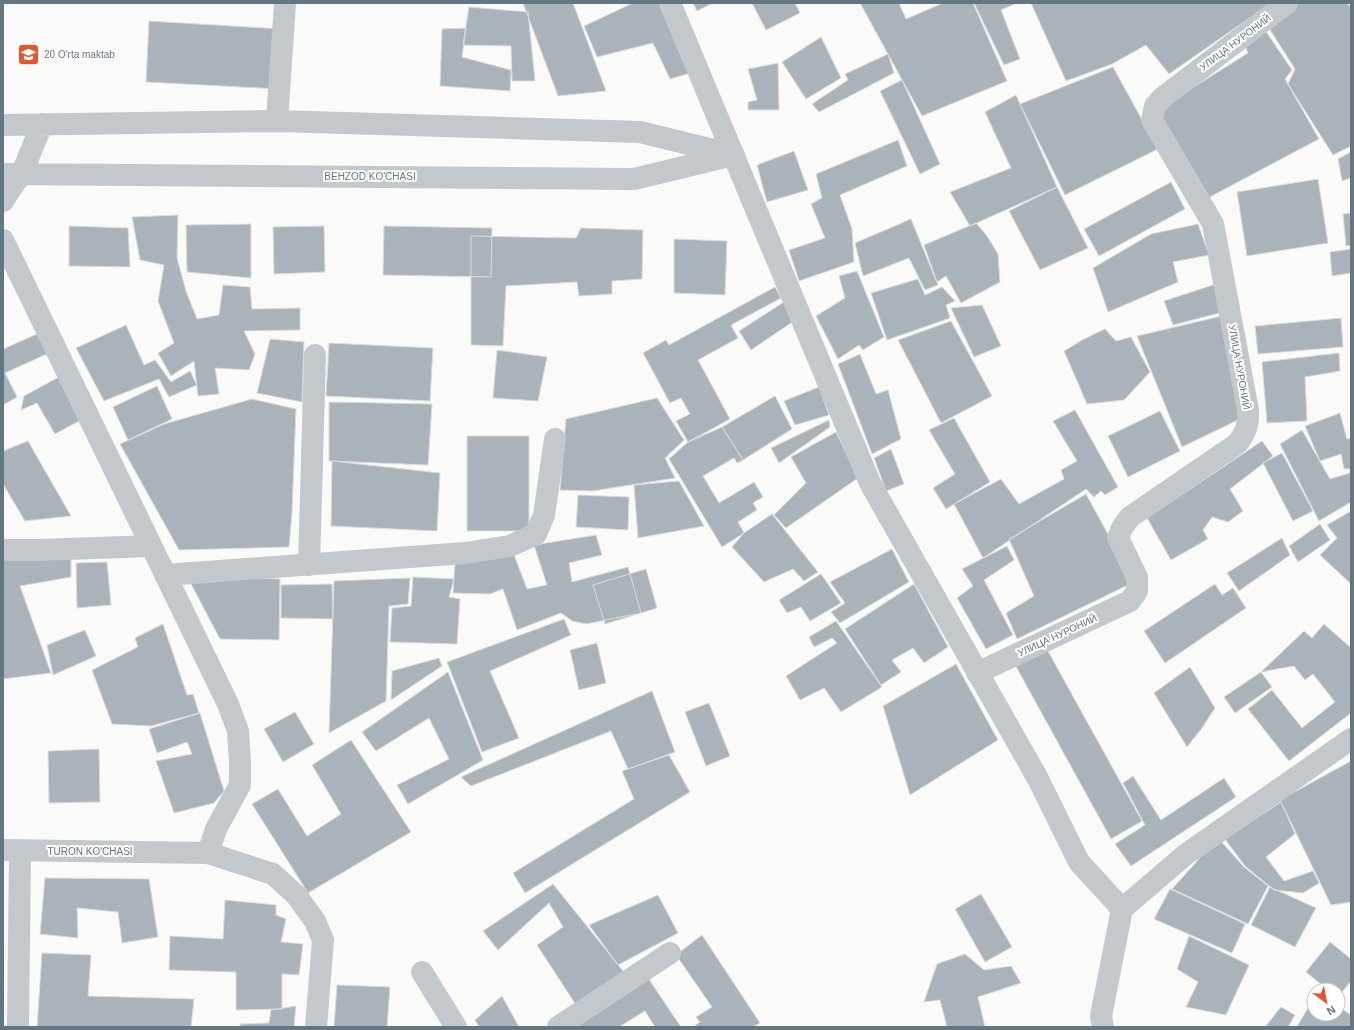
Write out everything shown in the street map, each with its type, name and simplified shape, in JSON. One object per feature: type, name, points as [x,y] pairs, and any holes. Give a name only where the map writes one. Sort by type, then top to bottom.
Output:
[{"type":"street","points":[[277,121],[285,3]]},
{"type":"street","points":[[670,3],[870,483],[1037,777],[1079,862],[1122,909]]},
{"type":"street","name":"УЛИЦА НУРОНИЙ","points":[[977,673],[1130,601],[1137,591],[1137,577],[1118,538],[1122,528],[1130,517],[1238,443],[1244,433],[1249,421],[1248,410],[1213,224],[1152,120],[1155,106],[1162,98],[1287,3]]},
{"type":"street","points":[[3,125],[277,121],[640,132],[734,155]]},
{"type":"street","points":[[3,201],[10,190],[13,173],[42,124]]},
{"type":"street","name":"BEHZOD KO'CHASI","points":[[13,173],[634,179],[734,155]]},
{"type":"street","points":[[3,240],[150,546],[228,704],[238,732],[240,785],[216,829],[208,852]]},
{"type":"street","points":[[310,565],[315,355]]},
{"type":"street","points":[[165,575],[465,553],[510,546],[536,534],[544,515],[555,439]]},
{"type":"street","points":[[3,550],[150,546]]},
{"type":"street","points":[[1103,1027],[1101,1016],[1122,909],[1185,855],[1351,739]]},
{"type":"street","points":[[11,851],[18,1027]]},
{"type":"street","name":"TURON KO'CHASI","points":[[11,851],[208,852],[273,874],[296,895],[315,921],[324,940],[316,1027]]},
{"type":"street","points":[[558,1027],[670,953]]},
{"type":"street","points":[[422,972],[456,1027]]},
{"type":"building","points":[[523,3],[573,3],[606,91],[558,96]]},
{"type":"building","points":[[633,3],[662,3],[694,72],[670,79],[653,43],[597,57],[584,26]]},
{"type":"building","points":[[693,3],[713,3],[697,11]]},
{"type":"building","points":[[752,3],[795,3],[800,13],[766,30]]},
{"type":"building","points":[[860,3],[899,3],[906,19],[943,3],[973,3],[1007,81],[922,116]]},
{"type":"building","points":[[974,3],[1017,3],[1001,10],[1020,59],[1004,65]]},
{"type":"building","points":[[1031,3],[1271,3],[1169,74],[1146,45],[1112,64],[1066,81]]},
{"type":"building","points":[[1298,3],[1346,3],[1351,7],[1351,146],[1333,155],[1288,84],[1295,69],[1267,25]]},
{"type":"building","points":[[469,7],[528,12],[535,81],[512,81],[511,46],[463,45]]},
{"type":"building","points":[[149,21],[282,29],[278,89],[146,82]]},
{"type":"building","points":[[466,28],[462,57],[511,70],[510,91],[440,86],[442,29]]},
{"type":"building","points":[[1265,30],[1292,70],[1285,79],[1319,139],[1206,199],[1157,110],[1248,53],[1244,43]]},
{"type":"building","points":[[821,37],[841,78],[806,99],[782,62]]},
{"type":"building","points":[[888,54],[894,73],[819,112],[812,104],[848,80],[845,74]]},
{"type":"building","points":[[778,63],[779,110],[748,110],[748,102],[757,100],[748,69]]},
{"type":"building","points":[[1113,67],[1158,149],[1065,195],[1020,104]]},
{"type":"building","points":[[902,80],[940,164],[920,174],[880,91]]},
{"type":"building","points":[[1016,95],[1057,187],[970,226],[950,192],[1011,168],[985,112]]},
{"type":"building","points":[[898,140],[907,166],[840,195],[852,229],[854,262],[799,281],[789,250],[825,238],[811,204],[822,198],[816,174]]},
{"type":"building","points":[[794,151],[808,190],[767,202],[757,165]]},
{"type":"building","points":[[1351,152],[1351,178],[1342,181],[1338,159]]},
{"type":"building","points":[[1318,179],[1328,243],[1247,256],[1237,192]]},
{"type":"building","points":[[1171,182],[1185,209],[1099,256],[1084,229]]},
{"type":"building","points":[[1057,187],[1088,248],[1040,270],[1009,211]]},
{"type":"building","points":[[1351,213],[1351,245],[1346,246],[1343,214]]},
{"type":"building","points":[[178,215],[177,258],[186,291],[197,319],[219,315],[223,285],[250,287],[252,309],[300,308],[300,330],[244,331],[255,354],[249,370],[215,368],[219,394],[198,396],[194,361],[171,376],[158,353],[174,343],[158,301],[164,265],[140,260],[132,217]]},
{"type":"building","points":[[911,219],[938,285],[925,290],[909,258],[863,276],[855,243]]},
{"type":"building","points":[[976,223],[987,236],[998,254],[1000,282],[961,303],[946,276],[937,282],[924,245]]},
{"type":"building","points":[[251,224],[251,278],[187,272],[186,225]]},
{"type":"building","points":[[1198,224],[1209,255],[1173,262],[1178,282],[1108,312],[1093,268],[1151,234]]},
{"type":"building","points":[[69,226],[128,228],[130,267],[69,266]]},
{"type":"building","points":[[324,226],[325,272],[274,274],[273,227]]},
{"type":"building","points":[[384,226],[492,228],[491,277],[383,275]]},
{"type":"building","points":[[581,228],[643,230],[642,279],[612,281],[612,294],[579,296],[577,282],[506,286],[503,346],[471,345],[471,236],[576,238]]},
{"type":"building","points":[[674,239],[727,241],[725,295],[674,293]]},
{"type":"building","points":[[1351,249],[1351,273],[1332,276],[1330,252]]},
{"type":"building","points":[[857,271],[884,337],[863,350],[859,345],[838,359],[816,316],[845,298],[839,276]]},
{"type":"building","points":[[918,279],[925,295],[942,287],[955,301],[946,305],[950,318],[887,340],[871,293]]},
{"type":"building","points":[[1219,283],[1227,311],[1173,325],[1164,301]]},
{"type":"building","points":[[775,287],[781,298],[731,325],[738,338],[698,360],[730,419],[688,442],[676,421],[690,414],[681,398],[670,403],[643,353],[666,340],[669,345]]},
{"type":"building","points":[[787,300],[794,321],[751,350],[739,331]]},
{"type":"building","points":[[982,305],[1001,346],[974,357],[951,308]]},
{"type":"building","points":[[1226,315],[1246,416],[1182,447],[1137,336]]},
{"type":"building","points":[[1341,318],[1343,347],[1258,354],[1255,326]]},
{"type":"building","points":[[951,321],[992,396],[941,423],[898,340]]},
{"type":"building","points":[[126,325],[144,365],[155,360],[171,382],[190,371],[197,385],[169,397],[159,379],[104,401],[76,348]]},
{"type":"building","points":[[1105,329],[1116,341],[1131,337],[1150,372],[1124,400],[1087,404],[1064,351]]},
{"type":"building","points":[[44,331],[51,352],[5,373],[17,397],[3,405],[3,349]]},
{"type":"building","points":[[270,339],[304,342],[302,402],[257,393]]},
{"type":"building","points":[[329,343],[433,348],[430,401],[326,396]]},
{"type":"building","points":[[497,350],[547,357],[538,401],[493,398]]},
{"type":"building","points":[[1339,353],[1340,371],[1305,377],[1307,421],[1267,423],[1262,362]]},
{"type":"building","points":[[860,354],[876,394],[888,390],[901,439],[872,454],[838,364]]},
{"type":"building","points":[[59,377],[79,421],[55,434],[37,403],[21,410],[24,396]]},
{"type":"building","points":[[157,386],[172,419],[128,440],[113,407]]},
{"type":"building","points":[[819,387],[829,415],[795,425],[784,401]]},
{"type":"building","points":[[775,396],[792,429],[743,460],[722,427]]},
{"type":"building","points":[[657,398],[684,440],[665,458],[675,478],[593,491],[560,490],[566,419]]},
{"type":"building","points":[[252,399],[296,409],[292,513],[289,547],[179,550],[120,444],[164,424]]},
{"type":"building","points":[[329,402],[432,404],[428,465],[329,461]]},
{"type":"building","points":[[1075,410],[1118,487],[1105,495],[1101,491],[1094,497],[1086,489],[983,558],[954,504],[1001,479],[1019,504],[1064,479],[1061,470],[1077,461],[1053,421]]},
{"type":"building","points":[[1160,411],[1180,451],[1128,477],[1108,436]]},
{"type":"building","points":[[1340,413],[1347,439],[1351,438],[1351,469],[1344,469],[1341,454],[1320,461],[1305,426]]},
{"type":"building","points":[[954,418],[990,482],[946,509],[933,488],[955,474],[929,430]]},
{"type":"building","points":[[829,420],[830,427],[779,463],[771,448]]},
{"type":"building","points":[[722,427],[743,460],[737,463],[734,458],[703,476],[719,503],[754,482],[763,497],[753,503],[757,510],[738,522],[744,533],[722,547],[669,459],[688,442]]},
{"type":"building","points":[[1302,430],[1330,479],[1350,473],[1351,474],[1351,502],[1319,521],[1280,444]]},
{"type":"building","points":[[836,432],[858,478],[786,528],[774,515],[806,483],[791,457]]},
{"type":"building","points":[[467,436],[529,436],[529,531],[467,531]]},
{"type":"building","points":[[28,441],[71,516],[25,521],[3,484],[3,451]]},
{"type":"building","points":[[1262,441],[1273,456],[1230,489],[1243,511],[1228,522],[1212,517],[1203,530],[1208,539],[1171,560],[1147,518]]},
{"type":"building","points":[[891,449],[904,484],[886,491],[874,458]]},
{"type":"building","points":[[1282,453],[1313,511],[1293,521],[1263,463]]},
{"type":"building","points":[[332,461],[440,473],[437,531],[331,526]]},
{"type":"building","points":[[679,481],[704,526],[638,538],[634,485]]},
{"type":"building","points":[[1086,494],[1134,582],[1017,639],[1006,613],[1034,596],[1009,539]]},
{"type":"building","points":[[578,495],[629,497],[628,530],[576,527]]},
{"type":"building","points":[[1351,511],[1351,584],[1320,555],[1337,538],[1327,525]]},
{"type":"building","points":[[772,514],[818,572],[804,581],[793,569],[764,582],[732,547],[744,533]]},
{"type":"building","points":[[1320,524],[1330,540],[1298,562],[1289,546]]},
{"type":"building","points":[[596,535],[602,555],[569,563],[572,582],[628,567],[641,613],[586,624],[572,621],[561,613],[517,630],[503,589],[490,594],[453,593],[455,564],[513,552],[527,589],[547,585],[534,545]]},
{"type":"building","points":[[1282,538],[1290,555],[1239,591],[1227,573]]},
{"type":"building","points":[[1007,546],[1014,560],[984,580],[1013,635],[986,649],[957,598],[973,586],[962,569]]},
{"type":"building","points":[[892,549],[909,582],[840,623],[831,612],[845,603],[830,582]]},
{"type":"building","points":[[71,556],[71,577],[20,586],[51,673],[3,679],[3,557]]},
{"type":"building","points":[[107,562],[111,605],[77,608],[76,563]]},
{"type":"building","points":[[646,569],[657,608],[605,624],[593,585]]},
{"type":"building","points":[[821,574],[841,603],[810,621],[801,607],[787,613],[779,600]]},
{"type":"building","points":[[197,576],[280,579],[279,640],[220,639],[190,582]]},
{"type":"building","points":[[413,577],[454,579],[449,597],[460,599],[457,644],[390,642],[392,608],[411,606]]},
{"type":"building","points":[[410,578],[408,604],[389,606],[386,701],[329,733],[334,581]]},
{"type":"building","points":[[332,584],[333,619],[281,618],[281,585]]},
{"type":"building","points":[[914,584],[948,647],[924,663],[913,648],[892,660],[901,672],[881,685],[845,629]]},
{"type":"building","points":[[1215,584],[1222,595],[1233,588],[1246,608],[1165,663],[1144,631]]},
{"type":"building","points":[[564,619],[571,635],[490,671],[519,738],[482,752],[447,662]]},
{"type":"building","points":[[836,621],[882,687],[841,712],[824,688],[800,700],[786,676],[837,643],[832,638],[814,647],[809,637]]},
{"type":"building","points":[[163,624],[187,695],[193,694],[199,713],[151,726],[112,724],[92,670],[138,647],[135,638]]},
{"type":"building","points":[[1324,624],[1351,648],[1351,713],[1289,761],[1248,709],[1272,690],[1302,728],[1335,702],[1313,674],[1305,680],[1294,666],[1261,672],[1304,631],[1312,638]]},
{"type":"building","points":[[85,630],[96,656],[53,675],[47,645]]},
{"type":"building","points":[[597,643],[606,683],[579,690],[570,650]]},
{"type":"building","points":[[1044,644],[1142,821],[1111,839],[1013,661]]},
{"type":"building","points":[[439,658],[442,666],[391,700],[392,671]]},
{"type":"building","points":[[956,664],[998,740],[910,795],[883,706]]},
{"type":"building","points":[[1190,667],[1215,708],[1187,747],[1154,693]]},
{"type":"building","points":[[448,672],[483,760],[408,804],[397,785],[449,759],[429,718],[376,751],[362,732]]},
{"type":"building","points":[[1261,672],[1272,687],[1235,713],[1224,697]]},
{"type":"building","points":[[652,691],[675,752],[628,769],[611,731],[471,786],[461,777]]},
{"type":"building","points":[[709,703],[730,756],[706,766],[685,712]]},
{"type":"building","points":[[295,712],[314,744],[283,762],[264,729]]},
{"type":"building","points":[[200,713],[224,791],[214,803],[174,813],[156,761],[192,754],[187,742],[157,753],[149,729]]},
{"type":"building","points":[[351,740],[411,832],[308,893],[252,804],[278,789],[307,836],[341,814],[312,765]]},
{"type":"building","points":[[99,749],[100,802],[49,803],[48,751]]},
{"type":"building","points":[[669,755],[690,792],[525,893],[513,873],[634,799],[622,771]]},
{"type":"building","points":[[1351,761],[1351,902],[1331,905],[1280,800]]},
{"type":"building","points":[[1133,776],[1161,820],[1224,778],[1236,797],[1131,866],[1115,844],[1145,825],[1123,783]]},
{"type":"building","points":[[1281,802],[1295,834],[1266,857],[1284,881],[1313,871],[1319,883],[1303,893],[1274,890],[1245,866],[1225,839]]},
{"type":"building","points":[[1218,838],[1244,867],[1268,886],[1248,924],[1172,889]]},
{"type":"building","points":[[45,878],[149,879],[158,937],[122,943],[118,912],[77,908],[78,938],[40,934]]},
{"type":"building","points":[[553,884],[627,976],[578,1008],[537,945],[563,927],[549,903],[498,950],[483,931]]},
{"type":"building","points":[[1270,887],[1316,908],[1295,947],[1251,925]]},
{"type":"building","points":[[1170,889],[1245,924],[1232,953],[1154,919]]},
{"type":"building","points":[[981,894],[1012,947],[985,962],[955,909]]},
{"type":"building","points":[[658,895],[678,933],[618,965],[589,925]]},
{"type":"building","points":[[225,900],[276,905],[276,915],[286,919],[281,942],[303,944],[299,975],[282,974],[282,1009],[236,1010],[236,972],[169,970],[170,936],[223,939]]},
{"type":"building","points":[[702,935],[760,1023],[752,1027],[693,1027],[700,1022],[696,1017],[712,1007],[676,955]]},
{"type":"building","points":[[1189,936],[1249,965],[1226,1015],[1186,1007],[1198,982],[1177,969]]},
{"type":"building","points":[[1330,942],[1351,959],[1351,981],[1346,987],[1346,982],[1318,982],[1306,972]]},
{"type":"building","points":[[42,953],[91,955],[88,996],[194,999],[191,1027],[37,1027]]},
{"type":"building","points":[[965,954],[984,970],[1011,966],[1021,983],[978,997],[985,1027],[947,1027],[940,1000],[924,1002],[937,964]]},
{"type":"building","points":[[646,975],[681,1027],[655,1027],[645,1011],[619,1027],[575,1027]]},
{"type":"building","points":[[337,985],[390,987],[387,1027],[334,1027]]},
{"type":"building","points":[[502,996],[519,1027],[479,1027],[475,1020]]},
{"type":"building","points":[[296,1006],[294,1027],[240,1027],[240,1024],[269,1023],[271,1010]]},
{"type":"building","points":[[1281,1007],[1295,1015],[1288,1027],[1265,1027]]},
{"type":"building","points":[[1306,1011],[1306,1022],[1346,1022],[1346,1012],[1351,1015],[1351,1027],[1297,1027]]},
{"type":"place","name":"20 O'rta maktab","points":[[28,54]]}]
